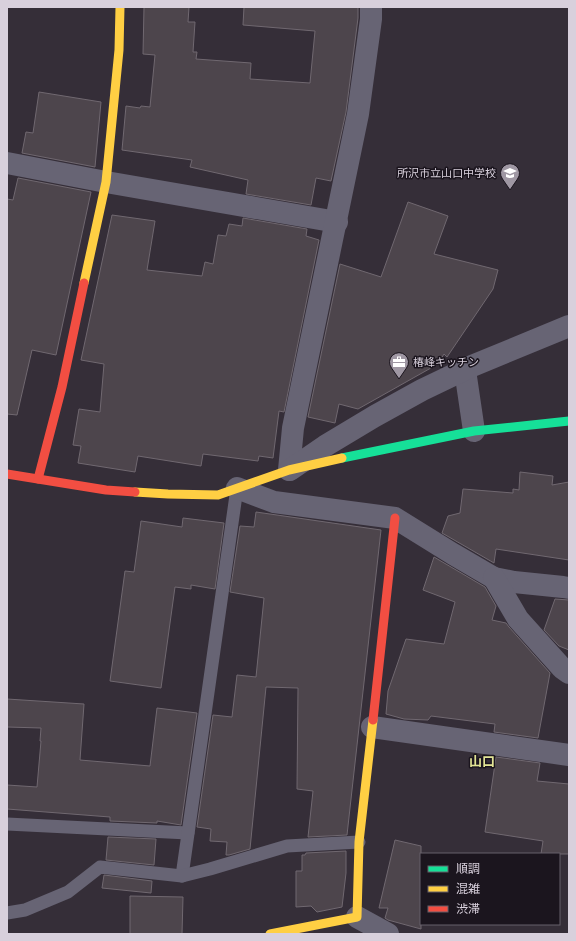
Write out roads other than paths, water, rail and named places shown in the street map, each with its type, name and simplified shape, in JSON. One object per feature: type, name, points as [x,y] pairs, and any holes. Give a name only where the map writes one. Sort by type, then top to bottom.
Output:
[{"type":"street","points":[[38,479],[62,387],[106,182],[119,50],[120,7]]},
{"type":"street","points":[[289,470],[293,428],[358,114],[371,19],[371,7]]},
{"type":"street","points":[[7,163],[106,182],[336,222]]},
{"type":"street","points":[[289,470],[325,446],[422,390],[569,326]]},
{"type":"street","points":[[465,370],[474,431]]},
{"type":"street","points":[[7,474],[106,490],[168,494],[218,494],[289,470],[329,461],[474,431],[569,421]]},
{"type":"street","points":[[237,488],[274,502],[395,518],[494,578],[514,582],[563,586],[569,588]]},
{"type":"street","points":[[357,917],[359,842],[395,518]]},
{"type":"street","points":[[494,578],[518,619],[569,674]]},
{"type":"street","points":[[372,727],[569,755]]},
{"type":"street","points":[[270,934],[357,917],[388,934]]},
{"type":"lane","points":[[182,876],[237,488]]},
{"type":"lane","points":[[7,824],[188,832]]},
{"type":"lane","points":[[7,913],[26,910],[68,892],[100,867],[182,876],[288,846],[359,842]]},
{"type":"place","name":"所沢市立山口中学校","points":[[510,190]]},
{"type":"place","name":"椿峰キッチン","points":[[399,379]]},
{"type":"district","name":"山口","points":[[482,761]]}]
